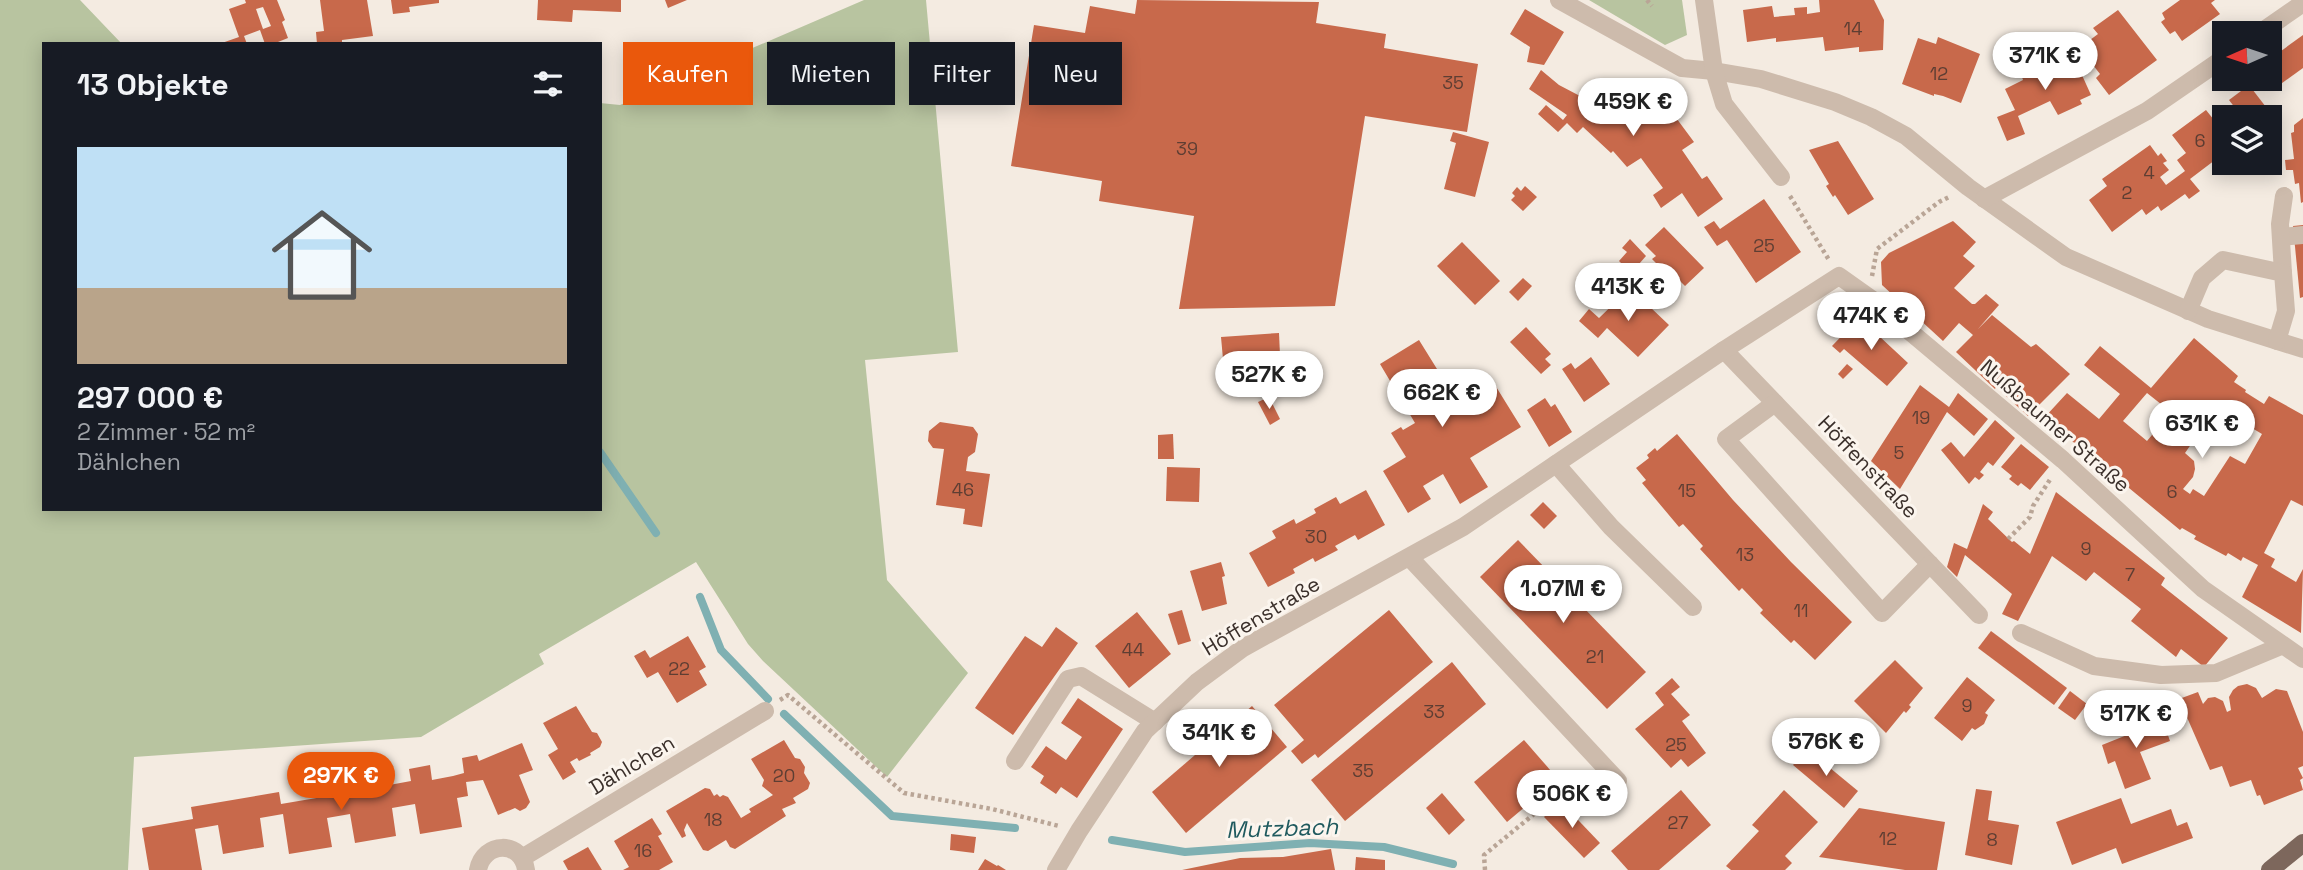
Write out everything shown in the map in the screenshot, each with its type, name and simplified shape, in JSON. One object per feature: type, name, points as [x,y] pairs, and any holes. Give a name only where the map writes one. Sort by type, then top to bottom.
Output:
[{"type":"main road","points":[[2270,870],[2302,848]]},
{"type":"street","points":[[1559,0],[1682,68],[1761,79],[1835,102],[1871,117],[1906,136],[1968,187],[2066,257],[2188,311],[2303,349]]},
{"type":"street","points":[[1704,0],[1714,71],[1724,104],[1781,177]]},
{"type":"street","points":[[2278,21],[2303,4]]},
{"type":"street","points":[[1984,199],[2147,111],[2212,66]]},
{"type":"street","points":[[2277,341],[2286,311],[2281,237],[2284,196]]},
{"type":"street","points":[[2281,237],[2303,236]]},
{"type":"street","points":[[2188,311],[2202,278],[2223,260],[2283,273]]},
{"type":"street","name":"Nußbaumer Straße","points":[[1839,276],[1870,298],[2063,460],[2203,589],[2303,659]]},
{"type":"street","name":"Höffenstraße","points":[[1056,870],[1145,731],[1197,682],[1242,648],[1463,527],[1724,350],[1839,276]]},
{"type":"street","name":"Höffenstraße","points":[[1724,350],[1979,615]]},
{"type":"street","points":[[1774,403],[1726,439],[1882,613],[1930,564]]},
{"type":"street","points":[[1556,464],[1611,527],[1693,607]]},
{"type":"street","points":[[1410,558],[1618,781]]},
{"type":"street","points":[[2021,633],[2094,666],[2161,675],[2216,673],[2281,646]]},
{"type":"street","points":[[1015,761],[1068,679],[1081,676],[1155,722]]},
{"type":"street","name":"Dählchen","points":[[478,870],[481,859],[493,849],[509,848],[524,864],[765,711]]},
{"type":"path","points":[[1647,0],[1652,6]]},
{"type":"path","points":[[1781,177],[1839,276]]},
{"type":"path","points":[[1870,298],[1877,249],[1939,202],[1968,187]]},
{"type":"path","points":[[2008,539],[2031,517],[2033,506],[2063,460]]},
{"type":"path","points":[[788,695],[904,793],[992,808],[1079,831]]},
{"type":"path","points":[[1485,870],[1485,855],[1599,761]]},
{"type":"green space","points":[[0,0],[80,0],[120,42],[42,42],[42,511],[602,511],[602,103],[753,105],[753,48],[864,0],[926,0],[930,42],[909,42],[909,105],[936,105],[958,352],[865,360],[887,580],[968,673],[887,777],[763,661],[748,644],[696,562],[539,654],[544,664],[421,737],[134,757],[128,870],[0,870]]},
{"type":"green space","points":[[1589,0],[1682,0],[1687,35],[1665,45]]},
{"type":"building","points":[[245,0],[277,0],[285,20],[282,22],[288,38],[278,42],[264,42],[260,30],[244,36],[246,42],[225,42],[239,37],[229,9],[246,3]],"holes":[[[263,7],[271,26],[263,29],[256,9]]]},
{"type":"building","points":[[320,0],[367,0],[373,36],[342,42],[317,42],[316,32],[324,31]]},
{"type":"building","points":[[391,0],[439,0],[439,3],[409,7],[410,12],[393,14]]},
{"type":"building","points":[[538,0],[621,0],[621,12],[573,10],[572,22],[537,20]]},
{"type":"building","points":[[665,0],[687,0],[668,8]]},
{"type":"building","points":[[1137,0],[1319,2],[1316,23],[1386,34],[1384,48],[1478,64],[1467,132],[1365,116],[1335,306],[1179,309],[1194,216],[1099,201],[1102,181],[1011,166],[1029,56],[1029,105],[1122,105],[1122,42],[1031,42],[1034,25],[1085,33],[1090,6],[1135,14]]},
{"type":"building","points":[[1819,0],[1874,0],[1884,20],[1883,50],[1859,52],[1859,47],[1825,51],[1823,37],[1747,42],[1743,10],[1772,6],[1774,17],[1795,15],[1794,8],[1807,7],[1807,14],[1820,12]]},
{"type":"building","points":[[2180,0],[2215,0],[2211,3],[2220,14],[2182,41],[2175,31],[2170,34],[2161,22],[2165,19],[2162,13]]},
{"type":"building","points":[[1525,9],[1564,32],[1544,65],[1527,62],[1530,47],[1510,34]]},
{"type":"building","points":[[2118,10],[2157,60],[2109,95],[2096,78],[2100,74],[2082,46],[2098,34],[2093,28]]},
{"type":"building","points":[[2303,35],[2303,68],[2282,83],[2282,50]]},
{"type":"building","points":[[1938,37],[1980,54],[1961,103],[1902,84],[1918,38],[1936,44]]},
{"type":"building","points":[[2072,53],[2091,95],[2080,100],[2082,104],[2058,115],[2050,101],[2018,116],[2025,134],[2007,141],[1997,117],[2015,110],[2005,89],[2023,80],[2021,74]]},
{"type":"building","points":[[1541,70],[1559,85],[1599,106],[1629,81],[1657,121],[1671,111],[1694,142],[1682,150],[1702,179],[1707,176],[1723,199],[1698,217],[1682,193],[1661,208],[1653,195],[1663,188],[1641,158],[1627,167],[1613,151],[1611,153],[1583,127],[1577,133],[1567,123],[1558,132],[1538,114],[1546,105],[1563,120],[1567,115],[1529,89]]},
{"type":"building","points":[[2241,91],[2254,91],[2264,105],[2233,105],[2229,100]]},
{"type":"building","points":[[2206,110],[2212,118],[2212,162],[2190,179],[2200,191],[2189,199],[2185,194],[2161,211],[2158,206],[2146,215],[2142,209],[2112,232],[2089,200],[2107,186],[2102,179],[2150,145],[2158,156],[2161,153],[2167,161],[2163,163],[2169,170],[2160,177],[2166,185],[2185,171],[2177,160],[2186,153],[2172,135]]},
{"type":"building","points":[[2303,118],[2301,203],[2299,183],[2295,184],[2293,170],[2286,170],[2285,160],[2294,159],[2291,133],[2294,132],[2294,125]]},
{"type":"building","points":[[1453,132],[1489,142],[1475,197],[1444,189],[1456,143],[1450,141]]},
{"type":"building","points":[[1838,141],[1874,199],[1848,215],[1826,186],[1829,184],[1809,150]]},
{"type":"building","points":[[1525,186],[1537,197],[1523,211],[1511,200],[1517,187],[1521,191]]},
{"type":"building","points":[[1764,199],[1801,252],[1756,283],[1727,240],[1717,246],[1704,227],[1714,221],[1720,229]]},
{"type":"building","points":[[1953,221],[1976,242],[1963,256],[1975,266],[1954,288],[1972,304],[1986,294],[1999,305],[1978,329],[1992,315],[2031,347],[2036,344],[2070,374],[2028,416],[1956,352],[1973,335],[1959,323],[1943,341],[1882,285],[1881,262],[1889,253]]},
{"type":"building","points":[[2303,225],[2303,297],[2300,298],[2293,226]]},
{"type":"building","points":[[1664,227],[1704,268],[1685,286],[1668,269],[1665,272],[1652,259],[1656,256],[1645,245]]},
{"type":"building","points":[[1630,239],[1646,256],[1639,264],[1643,269],[1635,277],[1619,261],[1627,252],[1622,248]]},
{"type":"building","points":[[1462,242],[1500,281],[1475,305],[1437,266]]},
{"type":"building","points":[[1523,278],[1532,286],[1518,301],[1509,292]]},
{"type":"building","points":[[1630,288],[1669,325],[1638,357],[1607,328],[1598,338],[1579,321],[1589,309],[1599,318]]},
{"type":"building","points":[[1859,318],[1870,328],[1879,331],[1879,336],[1908,363],[1887,386],[1844,349],[1840,353],[1832,346]]},
{"type":"building","points":[[1526,327],[1551,354],[1545,359],[1551,365],[1541,374],[1510,342]]},
{"type":"building","points":[[1279,333],[1280,355],[1223,359],[1221,337]]},
{"type":"building","points":[[2194,338],[2238,376],[2234,382],[2246,390],[2245,392],[2264,404],[2269,396],[2303,415],[2303,506],[2291,500],[2264,553],[2275,559],[2271,567],[2296,582],[2303,569],[2301,633],[2242,597],[2258,565],[2243,557],[2241,561],[2228,553],[2226,556],[2194,539],[2196,536],[2182,528],[2180,530],[2044,418],[2067,393],[2099,419],[2120,394],[2084,365],[2100,346],[2151,388]],"holes":[[[2147,393],[2171,412],[2147,441],[2123,421]],[[2214,411],[2218,414],[2216,417],[2232,427],[2237,419],[2262,434],[2245,464],[2230,456],[2204,496],[2193,489],[2190,494],[2183,489],[2193,477],[2195,469],[2194,461],[2185,453]]]},
{"type":"building","points":[[1419,340],[1455,398],[1490,377],[1521,427],[1470,458],[1488,487],[1460,504],[1443,474],[1423,486],[1431,499],[1408,513],[1383,471],[1406,457],[1391,433],[1415,423],[1380,364]]},
{"type":"building","points":[[1591,357],[1610,384],[1584,402],[1562,369],[1571,363],[1575,369]]},
{"type":"building","points":[[1847,364],[1853,369],[1843,379],[1838,374]]},
{"type":"building","points":[[1920,385],[1949,407],[1958,393],[1988,419],[1974,436],[1947,412],[1900,489],[1871,461]]},
{"type":"building","points":[[1269,397],[1280,419],[1270,425],[1258,402]]},
{"type":"building","points":[[1545,398],[1551,407],[1555,404],[1572,432],[1549,447],[1527,410]]},
{"type":"building","points":[[1995,420],[2015,438],[1993,466],[1988,462],[1980,472],[1984,475],[1979,480],[1975,477],[1969,484],[1941,450],[1951,442],[1964,457]]},
{"type":"building","points":[[940,422],[973,427],[978,434],[975,452],[968,457],[966,471],[990,474],[982,527],[963,524],[965,509],[936,505],[944,449],[933,448],[928,441],[929,431]]},
{"type":"building","points":[[1173,434],[1174,459],[1158,459],[1158,435]]},
{"type":"building","points":[[1677,434],[1733,500],[1852,622],[1815,660],[1794,640],[1791,643],[1760,613],[1763,610],[1742,588],[1739,591],[1700,549],[1703,546],[1683,524],[1679,527],[1642,483],[1646,480],[1636,468],[1649,458],[1647,455],[1655,448],[1657,451]]},
{"type":"building","points":[[2021,444],[2049,467],[2030,490],[2009,479],[2012,476],[2001,467]]},
{"type":"building","points":[[1167,467],[1200,468],[1199,502],[1166,501]]},
{"type":"building","points":[[1366,490],[1385,525],[1358,540],[1355,535],[1335,546],[1338,550],[1315,562],[1313,558],[1293,569],[1295,573],[1268,587],[1249,553],[1276,538],[1272,531],[1294,519],[1296,524],[1316,513],[1314,509],[1336,497],[1340,504]]},
{"type":"building","points":[[2056,492],[2165,578],[2161,585],[2228,638],[2204,667],[2181,649],[2176,657],[2131,621],[2141,609],[2094,572],[2086,581],[2052,556],[2018,621],[2002,614],[2012,594],[1965,555],[1957,577],[1947,567],[1954,543],[1967,549],[1983,504],[1993,512],[1988,519],[2012,542],[2030,554]]},
{"type":"building","points":[[1543,502],[1557,516],[1544,529],[1530,515]]},
{"type":"building","points":[[1518,540],[1646,672],[1607,709],[1480,577]]},
{"type":"building","points":[[1221,562],[1227,604],[1202,611],[1190,571]]},
{"type":"building","points":[[1182,610],[1191,641],[1178,645],[1168,614]]},
{"type":"building","points":[[1389,610],[1433,662],[1318,758],[1315,754],[1302,764],[1291,751],[1304,740],[1274,705]]},
{"type":"building","points":[[1137,612],[1171,654],[1129,688],[1095,646]]},
{"type":"building","points":[[1056,627],[1078,643],[1013,735],[975,708],[1025,636],[1042,647]]},
{"type":"building","points":[[1991,631],[2067,688],[2054,705],[1978,648]]},
{"type":"building","points":[[688,636],[706,667],[699,671],[707,685],[677,703],[658,672],[647,678],[634,656],[645,650],[650,658]]},
{"type":"building","points":[[1895,660],[1923,688],[1909,705],[1911,707],[1906,713],[1904,711],[1886,733],[1854,701]]},
{"type":"building","points":[[1452,662],[1486,704],[1345,821],[1311,780]]},
{"type":"building","points":[[1967,677],[1995,700],[1985,713],[1988,715],[1984,724],[1975,730],[1972,728],[1962,741],[1934,718]]},
{"type":"building","points":[[1672,678],[1680,687],[1671,694],[1690,715],[1682,721],[1706,753],[1688,767],[1681,759],[1671,768],[1635,729],[1664,705],[1655,693]]},
{"type":"building","points":[[2247,684],[2256,688],[2262,698],[2276,689],[2287,691],[2303,732],[2303,766],[2298,768],[2303,778],[2300,780],[2303,790],[2264,805],[2251,780],[2230,787],[2222,766],[2210,770],[2179,699],[2198,692],[2203,704],[2208,698],[2215,697],[2223,701],[2227,712],[2231,710],[2229,697],[2233,690]]},
{"type":"building","points":[[2070,691],[2087,704],[2075,720],[2058,708]]},
{"type":"building","points":[[1078,698],[1123,729],[1077,798],[1061,787],[1056,794],[1040,783],[1044,776],[1031,767],[1046,746],[1066,760],[1082,737],[1061,723]]},
{"type":"building","points":[[576,706],[592,732],[597,733],[602,742],[591,755],[570,762],[576,772],[563,780],[548,755],[558,749],[543,723]]},
{"type":"building","points":[[1252,706],[1287,747],[1186,833],[1152,792]]},
{"type":"building","points":[[2161,715],[2170,741],[2140,752],[2151,779],[2125,789],[2115,761],[2108,764],[2102,745],[2127,735],[2125,729]]},
{"type":"building","points":[[784,740],[795,758],[800,759],[805,767],[804,773],[810,783],[808,789],[793,798],[796,803],[782,809],[786,816],[735,849],[730,847],[726,840],[708,851],[703,850],[687,823],[684,830],[686,836],[682,838],[666,811],[705,788],[710,789],[714,796],[717,794],[720,797],[728,797],[741,818],[751,812],[749,809],[773,795],[762,786],[764,780],[751,759]]},
{"type":"building","points":[[1524,740],[1558,779],[1507,822],[1474,782]]},
{"type":"building","points":[[522,743],[533,770],[519,775],[530,802],[520,811],[515,808],[498,815],[483,780],[466,782],[468,796],[457,798],[462,827],[420,834],[415,804],[392,808],[396,836],[355,843],[350,814],[327,818],[332,847],[289,854],[283,814],[260,818],[264,847],[223,854],[218,825],[195,829],[202,870],[149,870],[142,828],[193,819],[191,807],[279,792],[281,804],[346,793],[411,781],[409,769],[430,765],[432,780],[453,776],[464,773],[462,758],[477,755],[479,761]]},
{"type":"building","points":[[1807,749],[1858,791],[1844,808],[1793,765]]},
{"type":"building","points":[[1976,789],[1992,791],[1988,820],[2019,825],[2012,865],[1965,855]]},
{"type":"building","points":[[1681,790],[1711,825],[1659,870],[1628,870],[1611,851]]},
{"type":"building","points":[[1784,790],[1818,822],[1785,856],[1792,863],[1785,870],[1731,870],[1726,866],[1759,831],[1752,825]]},
{"type":"building","points":[[1442,793],[1465,820],[1449,835],[1426,808]]},
{"type":"building","points":[[2121,798],[2131,824],[2171,809],[2177,826],[2187,822],[2193,838],[2122,864],[2116,848],[2072,865],[2056,822]]},
{"type":"building","points":[[1560,801],[1600,843],[1584,858],[1544,817]]},
{"type":"building","points":[[1859,808],[1945,822],[1937,870],[1905,870],[1819,857]]},
{"type":"building","points":[[652,818],[662,834],[658,836],[673,862],[659,870],[623,870],[629,867],[614,841]]},
{"type":"building","points":[[951,834],[976,837],[974,853],[950,850]]},
{"type":"building","points":[[588,847],[602,870],[568,870],[563,861]]},
{"type":"building","points":[[1331,849],[1335,870],[1182,870],[1240,858],[1283,857]]},
{"type":"building","points":[[1356,857],[1385,860],[1385,870],[1355,870]]},
{"type":"building","points":[[985,859],[998,865],[1006,870],[978,870]]},
{"type":"waterway","name":"Mutzbach","points":[[602,455],[656,533]]},
{"type":"waterway","name":"Mutzbach","points":[[700,597],[721,650],[768,699]]},
{"type":"waterway","name":"Mutzbach","points":[[784,714],[892,816],[1015,828]]},
{"type":"waterway","name":"Mutzbach","points":[[1112,840],[1185,852],[1310,843],[1384,847],[1453,864]]}]
